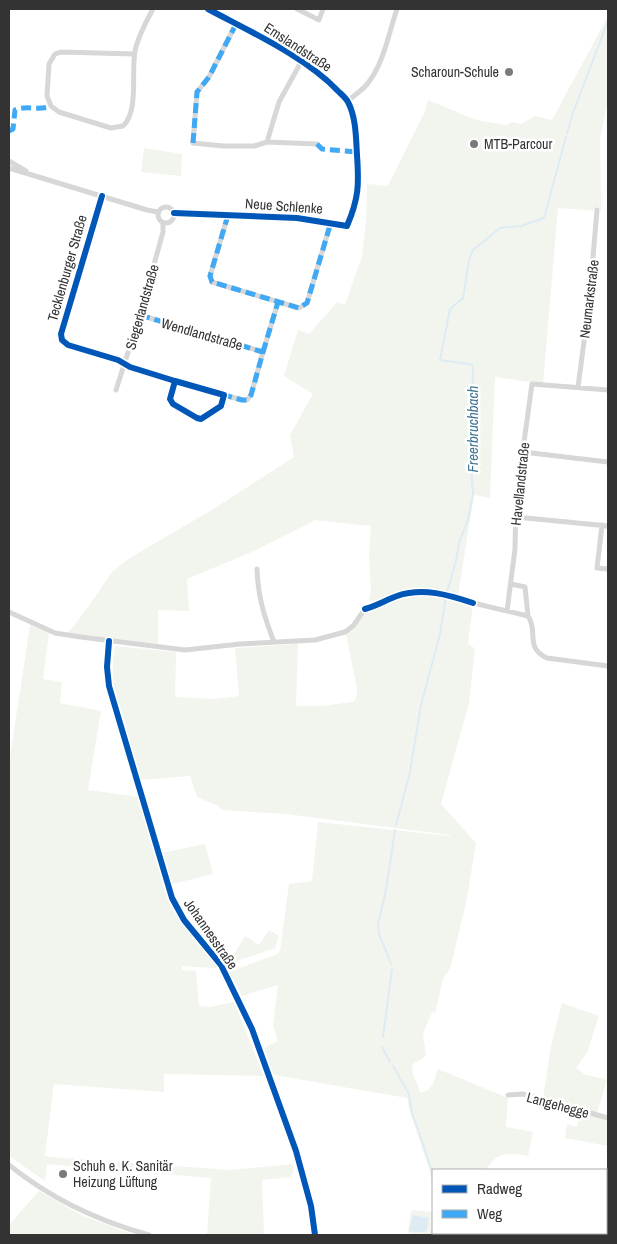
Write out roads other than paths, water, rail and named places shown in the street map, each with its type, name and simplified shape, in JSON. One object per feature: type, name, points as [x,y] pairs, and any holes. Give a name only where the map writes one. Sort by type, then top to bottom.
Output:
[{"type":"street","points":[[134,54],[61,52],[55,54],[49,64],[48,102],[58,112],[111,128],[123,126],[130,116],[134,54],[137,42],[153,9]]},
{"type":"street","name":"Emslandstraße","points":[[208,9],[270,42],[301,62],[330,82],[348,101],[356,133],[359,184]]},
{"type":"street","points":[[297,9],[319,20],[323,9]]},
{"type":"street","points":[[348,101],[373,76],[396,9]]},
{"type":"street","points":[[236,24],[209,77],[197,92],[193,143],[223,146],[254,146],[267,142],[317,144]]},
{"type":"street","points":[[267,142],[279,102],[301,62]]},
{"type":"street","points":[[9,161],[33,175]]},
{"type":"street","points":[[9,168],[147,210],[158,212],[165,207],[170,208],[174,213],[174,218],[170,222],[163,223],[158,217],[158,212]]},
{"type":"street","name":"Neue Schlenke","points":[[174,213],[300,219],[332,222],[347,226],[356,205],[359,184]]},
{"type":"street","name":"Tecklenburger Straße","points":[[102,196],[61,334],[62,340],[68,346],[125,364]]},
{"type":"street","name":"Neumarkstraße","points":[[578,386],[589,304],[597,210]]},
{"type":"street","name":"Neue Schlenke","points":[[228,215],[210,276],[212,282],[299,308],[307,303],[332,222]]},
{"type":"street","name":"Siegerlandstraße","points":[[116,390],[140,315],[163,232],[163,223]]},
{"type":"street","points":[[125,364],[175,381],[247,400],[251,395],[278,302]]},
{"type":"street","name":"Wendlandstraße","points":[[140,315],[263,352]]},
{"type":"street","points":[[175,381],[170,399],[173,404],[197,418],[201,419],[221,406],[224,395]]},
{"type":"street","name":"Havellandstraße","points":[[507,611],[515,549],[516,500],[532,384],[578,386]]},
{"type":"street","points":[[578,386],[608,390]]},
{"type":"street","points":[[523,452],[608,462]]},
{"type":"street","points":[[516,517],[605,525],[597,568],[608,569]]},
{"type":"street","points":[[257,569],[263,613],[274,642]]},
{"type":"street","points":[[511,584],[525,587],[533,646],[538,654],[547,658],[608,666]]},
{"type":"street","points":[[473,603],[528,616]]},
{"type":"street","points":[[9,612],[54,633],[185,650],[315,640],[345,632],[353,626],[365,609]]},
{"type":"street","name":"Johannesstraße","points":[[109,641],[107,667],[109,686],[172,898],[184,920],[221,965],[246,1014],[296,1151],[311,1206],[315,1235]]},
{"type":"street","name":"Langehegge","points":[[508,1095],[523,1094],[608,1118]]},
{"type":"street","points":[[9,1165],[35,1185],[85,1212],[149,1235]]},
{"type":"waterway","name":"Freerbruchbach","points":[[567,133],[608,21]]},
{"type":"waterway","name":"Freerbruchbach","points":[[447,592],[459,543],[468,520],[473,494],[471,464],[473,459],[473,368],[469,364],[440,360],[450,309],[463,298],[469,260],[473,250],[500,228],[521,226],[544,218],[566,137]]},
{"type":"waterway","name":"Freerbruchbach","points":[[396,825],[410,772],[421,705],[440,634],[446,596]]},
{"type":"waterway","name":"Freerbruchbach","points":[[391,964],[379,934],[378,924],[386,890],[395,830]]},
{"type":"waterway","name":"Freerbruchbach","points":[[383,1037],[392,969]]},
{"type":"waterway","name":"Freerbruchbach","points":[[382,1047],[390,1062]]},
{"type":"waterway","name":"Freerbruchbach","points":[[393,1066],[409,1094],[412,1114],[418,1129]]},
{"type":"waterway","name":"Freerbruchbach","points":[[419,1132],[432,1171]]},
{"type":"place","name":"Scharoun-Schule","points":[[509,72]]},
{"type":"place","name":"MTB-Parcour","points":[[474,144]]},
{"type":"place","name":"Schuh e. K. Sanitär Heizung Lüftung","points":[[63,1174]]}]
